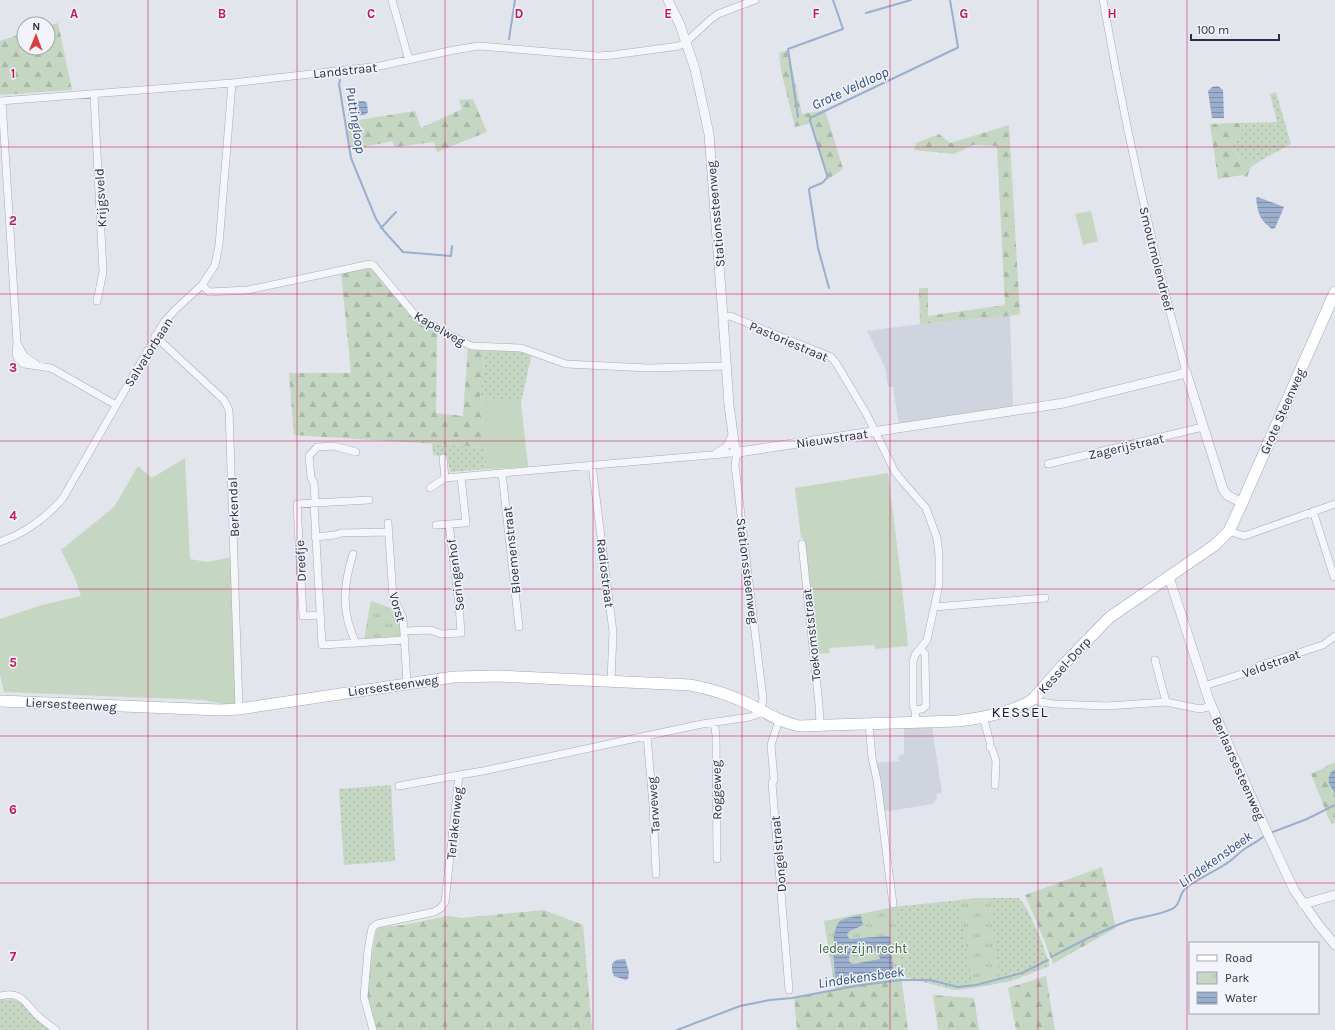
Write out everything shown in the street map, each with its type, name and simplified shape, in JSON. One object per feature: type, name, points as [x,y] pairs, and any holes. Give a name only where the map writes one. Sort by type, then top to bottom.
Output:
[{"type":"main road","name":"Grote Steenweg","points":[[1229,530],[1335,292]]},
{"type":"main road","name":"Kessel-Dorp","points":[[779,720],[799,726],[958,721],[983,717],[1025,705],[1034,698],[1065,663],[1110,617],[1216,545],[1229,530]]},
{"type":"main road","name":"Liersesteenweg","points":[[0,701],[220,710],[239,709],[431,679],[474,676],[612,681],[704,687],[726,694],[779,720]]},
{"type":"street","points":[[392,0],[409,60]]},
{"type":"street","name":"Stationssteenweg","points":[[668,0],[680,25],[699,82],[709,134],[732,435],[734,449],[739,452],[735,465],[763,699],[761,710]]},
{"type":"street","points":[[686,42],[718,14],[756,0]]},
{"type":"street","name":"Smoutmolendreef","points":[[1103,0],[1116,78],[1143,206],[1186,372],[1223,490],[1227,495],[1242,503]]},
{"type":"street","name":"Landstraat","points":[[1,101],[232,83],[380,66],[479,46],[598,56],[670,48],[679,46],[686,42]]},
{"type":"street","name":"Salvatorbaan","points":[[0,542],[21,533],[42,519],[53,510],[63,498],[164,322],[176,308],[202,285],[215,265],[219,245],[232,83]]},
{"type":"street","name":"Krijgsveld","points":[[94,94],[103,253],[103,272],[97,301]]},
{"type":"street","points":[[1,101],[17,343],[16,354],[18,359],[24,364],[51,368],[116,405]]},
{"type":"street","name":"Kapelweg","points":[[202,285],[209,292],[248,290],[370,264],[374,266],[415,315],[471,346],[521,348],[533,351],[559,362],[570,364],[648,368],[726,366]]},
{"type":"street","name":"Pastoriestraat","points":[[724,317],[730,316],[831,357],[849,384],[876,432],[895,472],[925,507],[937,538],[940,578],[927,640],[920,649]]},
{"type":"street","name":"Berkendal","points":[[155,336],[224,400],[230,410],[236,560],[234,576],[239,709]]},
{"type":"street","name":"Nieuwstraat","points":[[461,477],[739,452],[1064,403],[1186,372]]},
{"type":"street","name":"Zagerijstraat","points":[[1048,464],[1203,428]]},
{"type":"street","points":[[714,454],[727,446],[732,435]]},
{"type":"street","points":[[314,504],[314,483],[311,478],[309,456],[317,447],[334,446],[356,452]]},
{"type":"street","points":[[443,458],[445,478]]},
{"type":"street","name":"Radiostraat","points":[[592,465],[613,632],[612,681]]},
{"type":"street","name":"Bloemenstraat","points":[[502,473],[519,627]]},
{"type":"street","points":[[430,488],[445,478],[461,477]]},
{"type":"street","name":"Seringenhof","points":[[404,631],[431,630],[441,634],[461,633],[449,524],[466,523],[461,477]]},
{"type":"street","name":"Dreefje","points":[[320,615],[303,616],[297,504],[369,500]]},
{"type":"street","name":"Dreefje","points":[[314,504],[322,645],[356,643]]},
{"type":"street","points":[[1229,530],[1244,536],[1335,504]]},
{"type":"street","points":[[1313,511],[1334,577]]},
{"type":"street","name":"Vorst","points":[[388,523],[393,597],[403,618],[407,683]]},
{"type":"street","points":[[436,525],[449,524]]},
{"type":"street","points":[[315,537],[341,533],[389,532]]},
{"type":"street","name":"Toekomststraat","points":[[802,544],[820,726]]},
{"type":"street","points":[[353,554],[348,570],[344,599],[350,630],[356,643],[405,640]]},
{"type":"street","name":"Berlaarsesteenweg","points":[[1169,577],[1204,686],[1265,828],[1294,890],[1335,945]]},
{"type":"street","points":[[934,607],[1045,598]]},
{"type":"street","name":"Veldstraat","points":[[1204,686],[1251,671],[1258,666],[1323,645],[1335,636]]},
{"type":"street","points":[[915,710],[922,709],[926,706],[925,654],[920,649],[915,655],[913,662],[913,706],[915,710],[916,723]]},
{"type":"street","points":[[1155,660],[1166,702]]},
{"type":"street","points":[[1034,698],[1045,703],[1089,706],[1166,702],[1200,709],[1212,706]]},
{"type":"street","name":"Terlakenweg","points":[[373,1030],[364,997],[368,950],[372,928],[377,924],[434,912],[441,908],[445,902],[459,774],[477,772],[714,722],[754,716],[761,710]]},
{"type":"street","points":[[983,717],[990,742],[990,748],[992,749],[996,761],[995,785]]},
{"type":"street","name":"Dongelstraat","points":[[779,720],[771,745],[774,780],[772,783],[788,990]]},
{"type":"street","name":"Roggeweg","points":[[714,722],[716,750],[717,858]]},
{"type":"street","points":[[869,724],[872,758],[893,904]]},
{"type":"street","name":"Tarweweg","points":[[647,736],[653,805],[656,874]]},
{"type":"street","points":[[399,786],[459,774]]},
{"type":"street","points":[[1304,904],[1335,895]]},
{"type":"street","points":[[0,996],[10,995],[24,1000],[40,1018],[56,1030]]},
{"type":"shaded area","points":[[1010,316],[1013,407],[899,425],[893,387],[888,387],[885,367],[867,331],[920,324]]},
{"type":"shaded area","points":[[932,727],[942,793],[936,794],[937,798],[933,804],[882,812],[876,763],[899,761],[898,756],[904,754],[904,728]]},
{"type":"green space","points":[[58,23],[72,90],[0,95],[0,41],[16,36],[16,56],[56,56],[56,24]]},
{"type":"green space","points":[[788,50],[802,114],[825,110],[843,169],[828,179],[811,123],[795,127],[781,71],[779,53]]},
{"type":"green space","points":[[1276,92],[1291,144],[1260,161],[1258,158],[1242,163],[1232,144],[1242,130],[1239,123],[1277,122],[1270,94]]},
{"type":"green space","points":[[473,99],[487,132],[437,152],[434,142],[395,147],[392,141],[351,150],[346,122],[415,111],[421,128],[462,109],[459,100]]},
{"type":"green space","points":[[1239,123],[1242,130],[1232,144],[1241,162],[1259,158],[1260,161],[1251,167],[1247,177],[1242,175],[1218,179],[1210,124]]},
{"type":"green space","points":[[1009,125],[1020,314],[920,324],[919,288],[928,288],[928,316],[1005,305],[997,146],[973,145],[954,154],[914,150],[916,143],[939,134],[950,143]]},
{"type":"green space","points":[[1091,211],[1098,241],[1083,245],[1075,214]]},
{"type":"green space","points":[[371,268],[407,312],[417,321],[437,331],[436,413],[463,416],[468,347],[485,351],[480,397],[485,447],[294,435],[289,373],[351,373],[341,273]]},
{"type":"green space","points":[[515,350],[532,353],[521,402],[480,397],[485,351]]},
{"type":"green space","points":[[480,397],[521,402],[528,467],[487,469]]},
{"type":"green space","points":[[432,444],[485,447],[487,469],[450,472],[447,456],[433,455]]},
{"type":"green space","points":[[185,458],[190,559],[207,562],[232,557],[236,703],[223,704],[203,700],[4,692],[0,675],[0,619],[42,605],[81,596],[75,578],[61,550],[114,507],[138,466],[152,478]]},
{"type":"green space","points":[[888,473],[908,646],[875,649],[874,645],[829,648],[830,653],[815,654],[803,539],[801,537],[795,488]]},
{"type":"green space","points":[[371,601],[396,610],[399,616],[401,631],[399,637],[364,639]]},
{"type":"green space","points":[[1335,762],[1335,769],[1329,774],[1330,788],[1335,793],[1335,823],[1331,824],[1311,774]]},
{"type":"green space","points":[[391,785],[395,861],[344,865],[339,789]]},
{"type":"green space","points":[[1102,867],[1116,928],[1053,964],[1025,895]]},
{"type":"green space","points":[[978,898],[1019,898],[1024,904],[1032,920],[1050,966],[1011,981],[954,990],[901,976],[894,907]]},
{"type":"green space","points":[[990,898],[1000,983],[973,988],[958,900]]},
{"type":"green space","name":"Ieder zijn recht","points":[[894,907],[901,976],[835,990],[824,921]]},
{"type":"green space","points":[[544,910],[583,925],[592,1030],[377,1030],[366,996],[376,930],[380,927],[403,925],[448,916],[463,918]]},
{"type":"green space","points":[[901,976],[908,1030],[797,1030],[794,998]]},
{"type":"green space","points":[[1046,976],[1055,1030],[1016,1030],[1008,988]]},
{"type":"green space","points":[[933,995],[974,998],[979,1030],[938,1030]]},
{"type":"green space","points":[[12,999],[23,1004],[52,1030],[0,1030],[0,1000]]},
{"type":"water","points":[[1218,86],[1223,90],[1224,118],[1212,118],[1208,91],[1212,87]]},
{"type":"water","points":[[360,101],[367,103],[368,112],[365,115],[348,116],[348,110],[353,108],[357,102]]},
{"type":"water","points":[[1258,197],[1284,207],[1275,228],[1272,229],[1262,219],[1256,198]]},
{"type":"water","points":[[1335,769],[1335,793],[1330,786],[1329,779],[1330,773]]},
{"type":"water","points":[[861,916],[863,925],[850,931],[847,934],[848,937],[850,939],[890,937],[892,971],[885,975],[839,981],[835,976],[833,947],[837,925],[840,921],[847,918]],"holes":[[[878,951],[880,959],[854,964],[849,962],[850,954]]]},
{"type":"water","points":[[625,959],[629,972],[628,979],[625,980],[614,976],[612,964],[616,960]]},
{"type":"waterway","name":"Puttingloop","points":[[509,39],[515,0]]},
{"type":"waterway","points":[[798,117],[788,49],[843,29],[833,0]]},
{"type":"waterway","points":[[866,13],[911,0]]},
{"type":"waterway","name":"Grote Veldloop","points":[[829,288],[818,248],[809,190],[810,188],[822,183],[827,178],[827,175],[810,118],[957,48],[950,0]]},
{"type":"waterway","name":"Puttingloop","points":[[340,80],[339,84],[351,158],[376,219],[384,231],[403,252],[451,256],[452,246]]},
{"type":"waterway","points":[[381,228],[396,212]]},
{"type":"waterway","name":"Lindekensbeek","points":[[1270,833],[1307,819],[1335,805]]},
{"type":"waterway","name":"Lindekensbeek","points":[[1051,957],[1118,925],[1175,907],[1184,889],[1227,863],[1263,837]]},
{"type":"waterway","name":"Lindekensbeek","points":[[677,1030],[740,1006],[770,1000],[792,998],[861,985],[902,980],[930,980],[958,987],[976,985],[1022,973],[1048,960]]},
{"type":"district","name":"KESSEL","points":[[1020,712]]}]
